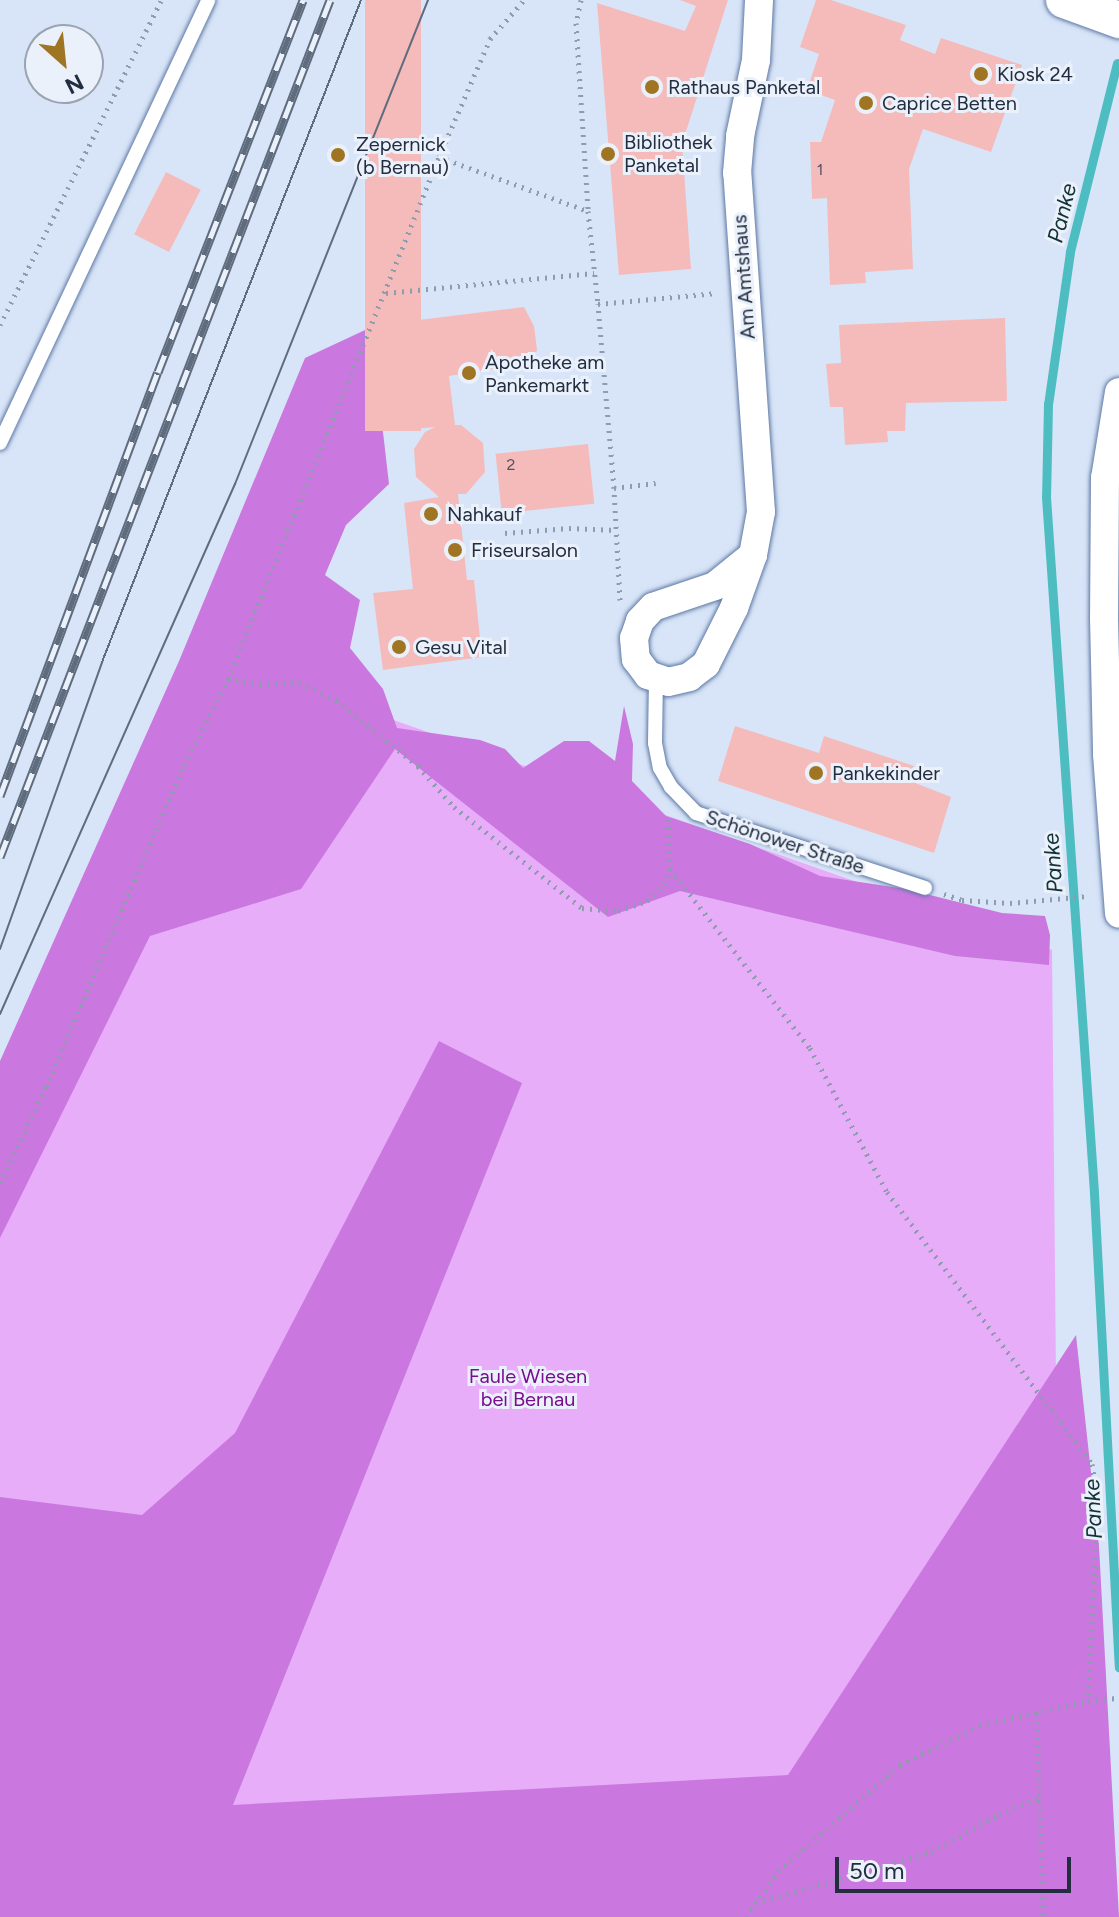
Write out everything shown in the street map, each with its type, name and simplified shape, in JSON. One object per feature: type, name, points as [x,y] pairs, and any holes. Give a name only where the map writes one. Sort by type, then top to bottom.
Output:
[{"type":"street","name":"Am Amtshaus","points":[[656,678],[668,682],[689,677],[706,664],[734,608],[753,555],[761,512],[737,173],[740,136],[756,60],[759,0]]},
{"type":"street","points":[[1064,0],[1119,20]]},
{"type":"street","points":[[1119,392],[1105,478],[1112,619],[1107,754],[1119,914]]},
{"type":"street","points":[[656,678],[648,675],[636,659],[634,638],[640,621],[653,607],[715,586],[753,555]]},
{"type":"lane","points":[[0,443],[208,0]]},
{"type":"lane","name":"Schönower Straße","points":[[656,678],[655,743],[660,768],[671,787],[696,813],[925,888]]},
{"type":"path","points":[[0,325],[161,0]]},
{"type":"path","points":[[0,1183],[46,1087],[184,765],[228,679],[439,157],[490,39],[524,0]]},
{"type":"path","points":[[581,0],[576,23],[588,211],[614,488],[620,605]]},
{"type":"path","points":[[439,157],[588,211]]},
{"type":"path","points":[[386,293],[594,273]]},
{"type":"path","points":[[598,304],[745,290]]},
{"type":"path","points":[[614,488],[656,483]]},
{"type":"path","points":[[505,533],[569,528],[616,530]]},
{"type":"path","points":[[228,679],[260,684],[299,682],[336,700],[418,766],[454,807],[582,908],[618,911],[647,901],[664,884],[670,869],[667,826],[671,787]]},
{"type":"path","points":[[670,869],[810,1048],[887,1192],[1092,1464],[1098,1502],[1088,1701]]},
{"type":"path","points":[[925,888],[962,900],[1010,903],[1089,896]]},
{"type":"path","points":[[746,1917],[778,1871],[900,1765],[980,1725],[1101,1698],[1119,1698]]},
{"type":"path","points":[[1037,1713],[1043,1917]]},
{"type":"path","points":[[755,1904],[931,1852],[999,1814],[1039,1798]]},
{"type":"green space","name":"Faule Wiesen bei Bernau","points":[[190,649],[1052,950],[1059,1699],[1068,1917],[0,1917],[0,1080]]},
{"type":"shaded area","points":[[378,324],[391,346],[380,406],[389,484],[346,525],[325,575],[360,600],[350,648],[383,689],[397,728],[480,740],[505,749],[523,768],[564,741],[589,741],[615,761],[624,706],[633,744],[632,781],[666,816],[750,844],[820,876],[906,889],[1002,913],[1045,916],[1050,935],[1049,965],[955,956],[680,891],[608,917],[395,749],[301,889],[150,936],[0,1238],[0,1061],[179,661],[305,358]]},
{"type":"shaded area","points":[[439,1041],[522,1083],[233,1805],[788,1775],[1076,1335],[1099,1546],[1119,1917],[0,1917],[0,1497],[142,1515],[235,1433]]},
{"type":"building","points":[[365,0],[421,0],[421,431],[365,431]]},
{"type":"building","name":"Rathaus Panketal","points":[[680,0],[728,0],[682,144],[691,269],[619,275],[597,3],[685,31],[696,6]]},
{"type":"building","points":[[816,0],[831,0],[906,25],[900,40],[935,54],[941,38],[1022,65],[991,152],[923,129],[909,169],[913,269],[865,272],[866,283],[830,285],[827,198],[812,199],[810,142],[821,142],[835,100],[807,90],[819,54],[800,47]]},
{"type":"building","points":[[166,172],[201,190],[169,252],[134,234]]},
{"type":"building","points":[[524,307],[534,326],[537,350],[531,363],[449,376],[455,425],[461,425],[483,443],[485,472],[466,494],[458,494],[467,580],[474,580],[482,657],[383,670],[373,593],[413,589],[404,503],[439,497],[416,477],[414,449],[425,432],[435,427],[404,430],[397,377],[402,375],[394,323]]},
{"type":"building","points":[[1005,318],[1007,401],[906,403],[905,431],[887,431],[888,442],[845,445],[843,407],[830,407],[826,364],[841,363],[839,325]]},
{"type":"building","points":[[588,444],[594,504],[502,513],[496,454]]},
{"type":"building","name":"Pankekinder","points":[[735,726],[819,753],[824,736],[914,766],[910,781],[951,797],[934,853],[718,781]]},
{"type":"waterway","name":"Panke","points":[[1117,63],[1070,252],[1048,404],[1046,497],[1094,1193],[1119,1667]]},
{"type":"tram line","points":[[0,949],[102,662],[361,0]]},
{"type":"tram line","points":[[0,1014],[235,484],[428,0]]},
{"type":"railway","points":[[0,796],[158,372],[303,0]]},
{"type":"railway","points":[[0,857],[330,0]]},
{"type":"place","name":"Kiosk 24","points":[[981,74]]},
{"type":"place","name":"Rathaus Panketal","points":[[652,87]]},
{"type":"place","name":"Caprice Betten","points":[[866,103]]},
{"type":"place","name":"Bibliothek Panketal","points":[[608,154]]},
{"type":"place","name":"Zepernick (b Bernau)","points":[[338,155]]},
{"type":"place","name":"Apotheke am Pankemarkt","points":[[469,373]]},
{"type":"place","name":"Nahkauf","points":[[431,514]]},
{"type":"place","name":"Friseursalon","points":[[455,550]]},
{"type":"place","name":"Gesu Vital","points":[[399,647]]},
{"type":"place","name":"Pankekinder","points":[[816,773]]}]
